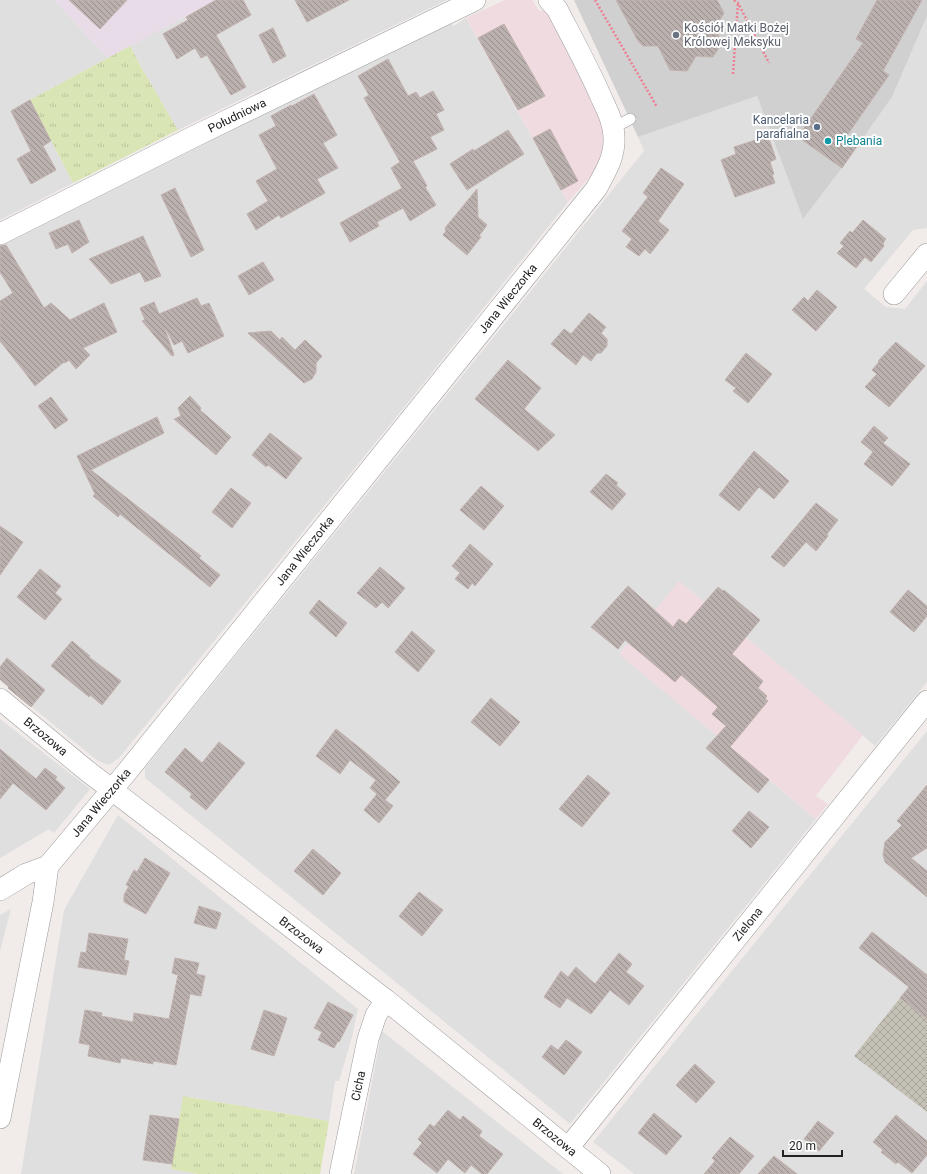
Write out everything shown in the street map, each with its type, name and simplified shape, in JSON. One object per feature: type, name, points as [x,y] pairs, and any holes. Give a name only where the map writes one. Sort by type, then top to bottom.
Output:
[{"type":"street","name":"Południowa","points":[[0,234],[195,136],[475,0]]},
{"type":"street","name":"Jana Wieczorka","points":[[48,866],[113,789],[596,189],[611,161],[614,139],[622,124],[592,76],[554,3]]},
{"type":"street","points":[[894,294],[927,254]]},
{"type":"street","name":"Brzozowa","points":[[0,699],[86,770],[113,789],[386,1000],[600,1174]]},
{"type":"street","name":"Zielona","points":[[568,1148],[927,701]]},
{"type":"street","points":[[0,890],[26,874],[48,866],[43,902],[0,1118]]},
{"type":"street","name":"Cicha","points":[[340,1174],[368,1039],[376,1015],[386,1000]]},
{"type":"path","points":[[595,0],[657,106]]},
{"type":"path","points":[[734,0],[738,3],[770,63]]},
{"type":"path","points":[[733,74],[738,3]]},
{"type":"shaded area","points":[[0,0],[54,0],[108,58],[30,100],[73,183],[0,220]]},
{"type":"shaded area","points":[[54,0],[216,0],[108,58]]},
{"type":"shaded area","points":[[216,0],[447,0],[178,130],[130,46]]},
{"type":"shaded area","points":[[505,0],[532,0],[539,11],[547,10],[552,16],[605,131],[603,162],[568,202],[466,18]]},
{"type":"shaded area","points":[[574,0],[927,0],[927,16],[892,97],[842,168],[803,219],[757,96],[638,137]]},
{"type":"shaded area","points":[[927,16],[927,228],[913,230],[864,289],[886,307],[905,309],[927,281],[927,682],[875,746],[679,581],[769,780],[816,819],[570,1124],[145,778],[145,768],[644,151],[638,137],[757,96],[803,219],[842,168],[892,97]]},
{"type":"shaded area","points":[[466,18],[568,202],[402,410],[119,758],[109,765],[98,761],[0,681],[0,246],[449,21],[454,26]]},
{"type":"shaded area","points":[[679,581],[863,735],[816,796],[828,804],[816,819],[619,654]]},
{"type":"shaded area","points":[[0,719],[90,789],[54,833],[49,829],[0,858]]},
{"type":"shaded area","points":[[927,731],[927,1019],[854,1055],[927,1112],[927,1174],[634,1174],[593,1142]]},
{"type":"shaded area","points":[[118,815],[358,1009],[352,1037],[339,1081],[335,1081],[329,1121],[184,1096],[171,1169],[198,1174],[21,1174],[64,910]]},
{"type":"shaded area","points":[[11,909],[0,951],[0,915]]},
{"type":"shaded area","points":[[900,998],[927,1019],[927,1112],[854,1056]]},
{"type":"shaded area","points":[[382,1031],[563,1174],[354,1174]]},
{"type":"green space","points":[[130,46],[178,130],[73,183],[30,100]]},
{"type":"green space","points":[[183,1096],[329,1121],[320,1174],[198,1174],[171,1169]]},
{"type":"building","points":[[69,0],[127,0],[100,29]]},
{"type":"building","points":[[216,0],[243,0],[251,15],[216,35],[246,87],[231,95],[207,55],[201,58],[195,48],[177,59],[163,34],[188,20],[186,17]]},
{"type":"building","points":[[295,0],[349,0],[307,22]]},
{"type":"building","name":"Kościół Matki Bożej Królowej Meksyku","points":[[616,0],[717,0],[724,13],[715,28],[722,43],[713,57],[696,56],[687,71],[670,70],[658,46],[643,46],[638,41]]},
{"type":"building","points":[[877,0],[922,0],[883,71],[889,75],[846,137],[858,145],[842,168],[798,137],[863,43],[856,39]]},
{"type":"building","points":[[504,24],[545,96],[518,110],[478,38]]},
{"type":"building","points":[[273,28],[286,56],[273,63],[259,35]]},
{"type":"building","points":[[388,59],[408,96],[416,92],[420,98],[433,91],[444,110],[436,114],[444,130],[430,137],[437,149],[413,161],[427,186],[425,187],[436,205],[410,221],[403,208],[377,222],[379,226],[350,242],[340,223],[402,188],[391,168],[400,162],[364,98],[369,95],[358,76]]},
{"type":"building","points":[[314,94],[337,135],[323,143],[338,168],[317,179],[325,193],[281,218],[279,215],[256,230],[247,214],[268,201],[256,181],[277,169],[259,135],[276,126],[271,116]]},
{"type":"building","points":[[30,100],[51,141],[43,146],[56,170],[31,184],[17,159],[31,151],[11,111]]},
{"type":"building","points":[[550,129],[578,181],[561,190],[533,138]]},
{"type":"building","points":[[508,130],[524,154],[467,190],[450,164],[473,149],[474,151]]},
{"type":"building","points":[[768,136],[776,159],[770,162],[775,183],[735,197],[721,160],[736,154],[734,147]]},
{"type":"building","points":[[661,168],[684,184],[658,221],[669,230],[650,254],[645,249],[639,256],[626,247],[632,239],[622,231],[648,197],[643,193]]},
{"type":"building","points":[[175,188],[204,250],[191,257],[161,195]]},
{"type":"building","points":[[477,189],[478,217],[487,225],[479,236],[481,237],[467,255],[443,235],[446,231],[445,228]]},
{"type":"building","points":[[79,220],[89,242],[72,253],[68,244],[56,249],[49,233]]},
{"type":"building","points":[[863,220],[886,239],[883,243],[884,246],[871,262],[865,257],[856,268],[837,253],[844,246],[840,243],[850,231],[852,233]]},
{"type":"building","points":[[143,236],[161,276],[145,282],[140,272],[111,284],[89,259]]},
{"type":"building","points":[[6,245],[44,308],[51,303],[70,320],[104,303],[117,332],[83,348],[90,355],[76,369],[69,360],[65,363],[64,362],[35,386],[0,341],[0,301],[13,293],[0,272],[0,246]]},
{"type":"building","points":[[263,262],[274,280],[249,295],[238,276]]},
{"type":"building","points":[[817,290],[837,307],[816,331],[792,310],[804,297],[808,301]]},
{"type":"building","points":[[197,298],[201,306],[209,303],[224,336],[188,353],[182,341],[174,345],[165,329],[174,355],[172,356],[142,321],[145,320],[140,308],[154,302],[159,314]]},
{"type":"building","points":[[589,313],[606,327],[601,333],[607,339],[607,346],[601,353],[597,353],[591,361],[583,355],[576,365],[551,344],[564,329],[571,334]]},
{"type":"building","points":[[271,331],[280,340],[282,337],[295,350],[305,340],[322,356],[316,363],[316,372],[312,379],[304,383],[248,333]]},
{"type":"building","points":[[896,342],[925,366],[889,407],[865,387],[877,374],[872,370],[879,362],[878,361]]},
{"type":"building","points":[[746,353],[772,374],[748,403],[733,391],[736,388],[725,380]]},
{"type":"building","points":[[508,360],[541,388],[524,409],[555,435],[538,451],[475,399]]},
{"type":"building","points":[[190,396],[201,408],[200,410],[231,437],[216,455],[174,419],[181,416],[178,408]]},
{"type":"building","points":[[51,397],[68,420],[55,429],[38,406]]},
{"type":"building","points":[[157,417],[164,433],[91,470],[201,556],[199,558],[220,575],[210,587],[120,514],[118,517],[93,496],[95,494],[77,456]]},
{"type":"building","points":[[874,426],[888,438],[883,443],[910,464],[892,486],[864,464],[873,452],[861,442]]},
{"type":"building","points":[[270,433],[302,458],[286,479],[268,465],[266,467],[252,455]]},
{"type":"building","points":[[754,451],[789,481],[774,499],[759,487],[739,511],[719,495]]},
{"type":"building","points":[[606,474],[618,483],[616,485],[626,494],[612,510],[590,492]]},
{"type":"building","points":[[481,486],[504,506],[484,530],[460,510]]},
{"type":"building","points":[[231,488],[251,503],[232,528],[212,512]]},
{"type":"building","points":[[816,503],[838,520],[816,551],[806,542],[784,567],[771,557]]},
{"type":"building","points":[[0,526],[23,542],[0,575]]},
{"type":"building","points":[[470,544],[493,564],[475,586],[472,583],[468,589],[455,579],[460,573],[452,566]]},
{"type":"building","points":[[380,567],[405,588],[388,608],[382,602],[376,608],[357,593]]},
{"type":"building","points":[[40,569],[61,586],[55,593],[62,599],[45,620],[17,597]]},
{"type":"building","points":[[628,586],[673,627],[679,619],[686,624],[718,587],[723,591],[724,590],[760,620],[732,654],[763,681],[758,688],[767,696],[765,699],[768,701],[730,747],[769,780],[758,793],[706,748],[726,726],[712,714],[718,707],[681,675],[675,682],[625,640],[618,649],[591,627]]},
{"type":"building","points":[[908,590],[927,606],[927,616],[914,632],[890,612]]},
{"type":"building","points":[[319,600],[347,623],[336,637],[309,613]]},
{"type":"building","points":[[412,631],[435,651],[418,672],[395,652]]},
{"type":"building","points":[[72,641],[90,656],[89,657],[121,681],[102,705],[90,695],[89,697],[51,666]]},
{"type":"building","points":[[7,658],[45,690],[31,707],[8,688],[9,687],[0,679],[0,667]]},
{"type":"building","points":[[491,698],[520,722],[500,746],[471,722]]},
{"type":"building","points":[[336,729],[400,782],[385,800],[393,806],[379,823],[364,810],[377,794],[370,788],[376,780],[350,760],[340,774],[316,756]]},
{"type":"building","points":[[219,742],[245,763],[206,810],[190,797],[192,794],[165,772],[185,748],[202,763]]},
{"type":"building","points":[[0,749],[36,779],[45,768],[57,777],[55,779],[65,788],[46,810],[13,783],[0,799]]},
{"type":"building","points":[[588,775],[610,793],[582,827],[559,809]]},
{"type":"building","points":[[927,785],[927,848],[911,858],[927,871],[927,897],[885,862],[883,855],[885,842],[902,825],[897,821]]},
{"type":"building","points":[[749,811],[769,827],[751,848],[732,831]]},
{"type":"building","points":[[313,849],[341,873],[323,895],[294,871]]},
{"type":"building","points":[[145,858],[170,873],[146,914],[124,902],[124,895],[129,886],[126,885],[134,870],[137,872]]},
{"type":"building","points":[[419,892],[443,910],[422,936],[399,916]]},
{"type":"building","points":[[199,906],[221,913],[216,929],[194,923]]},
{"type":"building","points":[[872,932],[927,975],[927,1019],[900,998],[909,987],[859,948]]},
{"type":"building","points":[[89,933],[128,939],[124,960],[129,961],[126,975],[78,967],[81,952],[86,953]]},
{"type":"building","points":[[619,953],[632,964],[626,972],[644,986],[629,1005],[610,990],[591,1014],[567,998],[560,1008],[544,997],[561,971],[568,977],[576,967],[595,984]]},
{"type":"building","points":[[175,958],[199,963],[196,974],[205,976],[201,996],[190,994],[176,1065],[153,1061],[153,1064],[121,1058],[120,1063],[88,1056],[90,1045],[79,1043],[85,1010],[102,1013],[101,1016],[133,1022],[134,1013],[169,1019],[178,975],[172,973]]},
{"type":"building","points":[[328,1002],[353,1015],[339,1042],[338,1041],[334,1048],[318,1040],[322,1032],[314,1028]]},
{"type":"building","points":[[264,1010],[287,1018],[274,1056],[251,1049]]},
{"type":"building","points":[[566,1040],[582,1052],[564,1075],[542,1057],[551,1045],[558,1050]]},
{"type":"building","points":[[695,1064],[715,1082],[696,1103],[676,1085]]},
{"type":"building","points":[[448,1110],[460,1120],[463,1116],[482,1131],[479,1136],[503,1154],[487,1174],[482,1174],[471,1165],[465,1173],[448,1159],[437,1173],[413,1154],[422,1143],[418,1139],[430,1124],[434,1127]]},
{"type":"building","points":[[654,1113],[682,1136],[666,1155],[638,1133]]},
{"type":"building","points":[[150,1115],[179,1119],[172,1164],[143,1160]]},
{"type":"building","points":[[896,1115],[927,1141],[927,1155],[912,1173],[898,1162],[896,1164],[881,1152],[883,1150],[873,1142]]},
{"type":"building","points":[[818,1121],[834,1133],[819,1151],[804,1139]]},
{"type":"building","points":[[730,1137],[754,1156],[739,1174],[704,1174],[715,1161],[712,1158]]},
{"type":"building","points":[[774,1156],[797,1174],[758,1174]]},
{"type":"place","name":"Kościół Matki Bożej Królowej Meksyku","points":[[676,35]]},
{"type":"place","name":"Kancelaria parafialna","points":[[817,127]]},
{"type":"place","name":"Plebania","points":[[828,141]]}]
